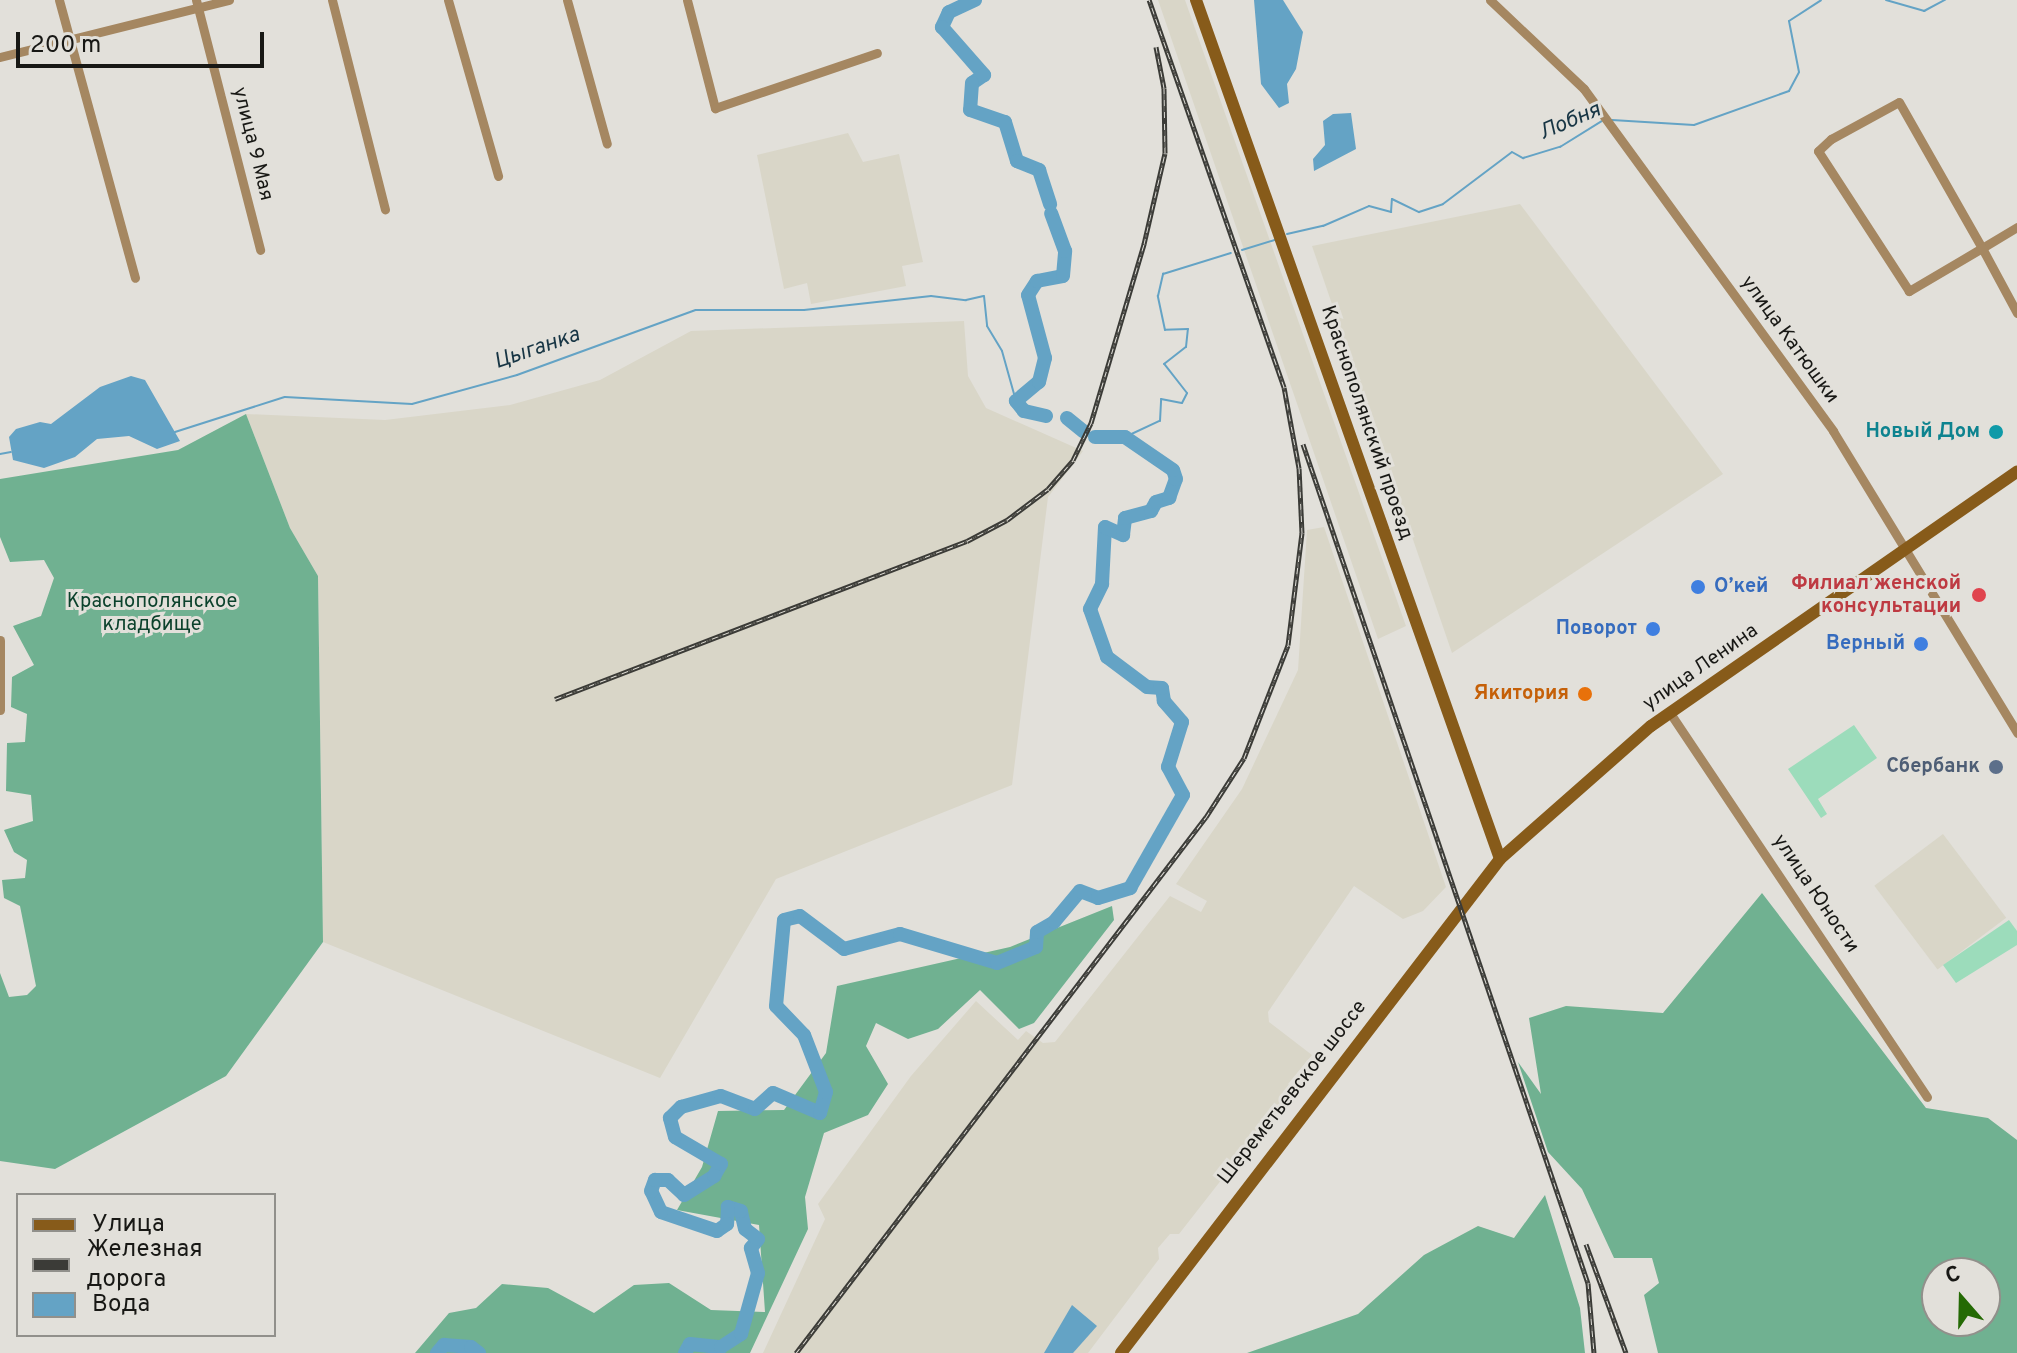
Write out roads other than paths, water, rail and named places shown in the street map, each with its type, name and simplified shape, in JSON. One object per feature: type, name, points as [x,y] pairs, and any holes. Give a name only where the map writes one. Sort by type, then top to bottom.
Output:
[{"type":"main road","name":"Краснополянский проезд","points":[[1196,0],[1500,859]]},
{"type":"main road","name":"улица Ленина","points":[[1500,859],[1670,713],[2017,472]]},
{"type":"main road","name":"Шереметьевское шоссе","points":[[1121,1353],[1500,859]]},
{"type":"street","points":[[59,0],[135,278]]},
{"type":"street","points":[[0,57],[197,4],[229,0]]},
{"type":"street","points":[[332,0],[385,209]]},
{"type":"street","points":[[448,0],[498,176]]},
{"type":"street","points":[[567,0],[607,144]]},
{"type":"street","points":[[687,0],[715,108],[877,53]]},
{"type":"street","name":"улица Катюшки","points":[[1490,0],[1584,89],[1833,431],[2017,733]]},
{"type":"street","name":"улица 9 Мая","points":[[197,4],[260,250]]},
{"type":"street","points":[[2017,227],[1982,248],[1909,291],[1820,160],[1823,143],[1899,102],[1982,248],[2017,313]]},
{"type":"street","points":[[0,640],[0,710]]},
{"type":"street","name":"улица Юности","points":[[1670,713],[1927,1097]]},
{"type":"water","points":[[1254,0],[1283,0],[1303,32],[1296,69],[1287,84],[1289,103],[1279,108],[1261,84]]},
{"type":"water","points":[[1351,113],[1356,149],[1314,171],[1313,159],[1325,145],[1323,121],[1333,114]]},
{"type":"water","points":[[131,376],[145,380],[180,441],[157,449],[129,436],[97,439],[75,457],[44,468],[13,460],[9,437],[16,429],[40,422],[51,424],[100,387]]},
{"type":"water","points":[[1072,1305],[1097,1326],[1073,1353],[1044,1353]]},
{"type":"waterway","points":[[975,0],[949,12],[942,27],[984,75],[972,83],[970,110],[1005,122],[1017,161],[1039,170],[1050,204]]},
{"type":"waterway","name":"Лобня","points":[[1612,120],[1694,125],[1789,91],[1799,72],[1789,21],[1821,0]]},
{"type":"waterway","name":"Лобня","points":[[1886,0],[1924,11],[1945,0]]},
{"type":"waterway","name":"Лобня","points":[[1287,234],[1323,226],[1369,206],[1391,212],[1392,199],[1419,212],[1443,204],[1512,152],[1523,158],[1560,147],[1602,121]]},
{"type":"waterway","points":[[1046,416],[1024,411],[1016,401],[1039,382],[1045,358],[1028,295],[1037,281],[1063,276],[1065,251],[1051,213]]},
{"type":"waterway","name":"Лобня","points":[[1242,250],[1274,240]]},
{"type":"waterway","name":"Лобня","points":[[1125,437],[1160,421],[1161,399],[1182,403],[1187,393],[1164,364],[1186,347],[1188,329],[1165,330],[1158,296],[1163,274],[1231,253]]},
{"type":"waterway","name":"Цыганка","points":[[175,432],[285,397],[412,404],[517,375],[696,310],[804,310],[931,296],[966,300],[984,296],[987,326],[1002,351],[1016,401]]},
{"type":"waterway","points":[[1067,418],[1083,431]]},
{"type":"waterway","points":[[685,1353],[690,1344],[721,1347],[741,1334],[758,1273],[751,1248],[758,1239],[745,1229],[741,1211],[728,1207],[727,1224],[717,1231],[661,1212],[651,1191],[655,1180],[668,1180],[684,1195],[714,1176],[721,1164],[675,1137],[670,1118],[681,1107],[721,1096],[755,1109],[773,1093],[820,1113],[826,1092],[804,1035],[776,1006],[784,920],[800,916],[844,949],[900,934],[997,963],[1036,947],[1037,932],[1054,922],[1080,891],[1098,898],[1130,888],[1183,795],[1168,767],[1182,722],[1164,701],[1162,688],[1147,687],[1107,657],[1090,609],[1102,584],[1105,527],[1123,535],[1125,518],[1151,511],[1156,502],[1169,498],[1176,479],[1173,470],[1125,437],[1095,437]]},
{"type":"waterway","name":"Цыганка","points":[[0,454],[11,452]]},
{"type":"waterway","points":[[437,1353],[444,1345],[471,1347],[479,1353]]},
{"type":"railway","points":[[796,1353],[1206,817],[1244,758],[1288,645],[1302,533],[1299,468],[1284,387],[1149,0]]},
{"type":"railway","points":[[555,699],[967,541],[1007,520],[1048,489],[1073,460],[1091,423],[1144,244],[1165,153],[1164,88],[1156,47]]},
{"type":"railway","points":[[1303,444],[1588,1283],[1594,1353]]},
{"type":"railway","points":[[1586,1244],[1626,1353]]},
{"type":"place","name":"Новый Дом","points":[[1996,432]]},
{"type":"place","name":"О’кей","points":[[1698,587]]},
{"type":"place","name":"Филиал женской консультации","points":[[1979,595]]},
{"type":"place","name":"Поворот","points":[[1653,629]]},
{"type":"place","name":"Верный","points":[[1921,644]]},
{"type":"place","name":"Якитория","points":[[1585,694]]},
{"type":"place","name":"Сбербанк","points":[[1996,767]]},
{"type":"park label","name":"Краснополянское кладбище","points":[[152,614]]}]
